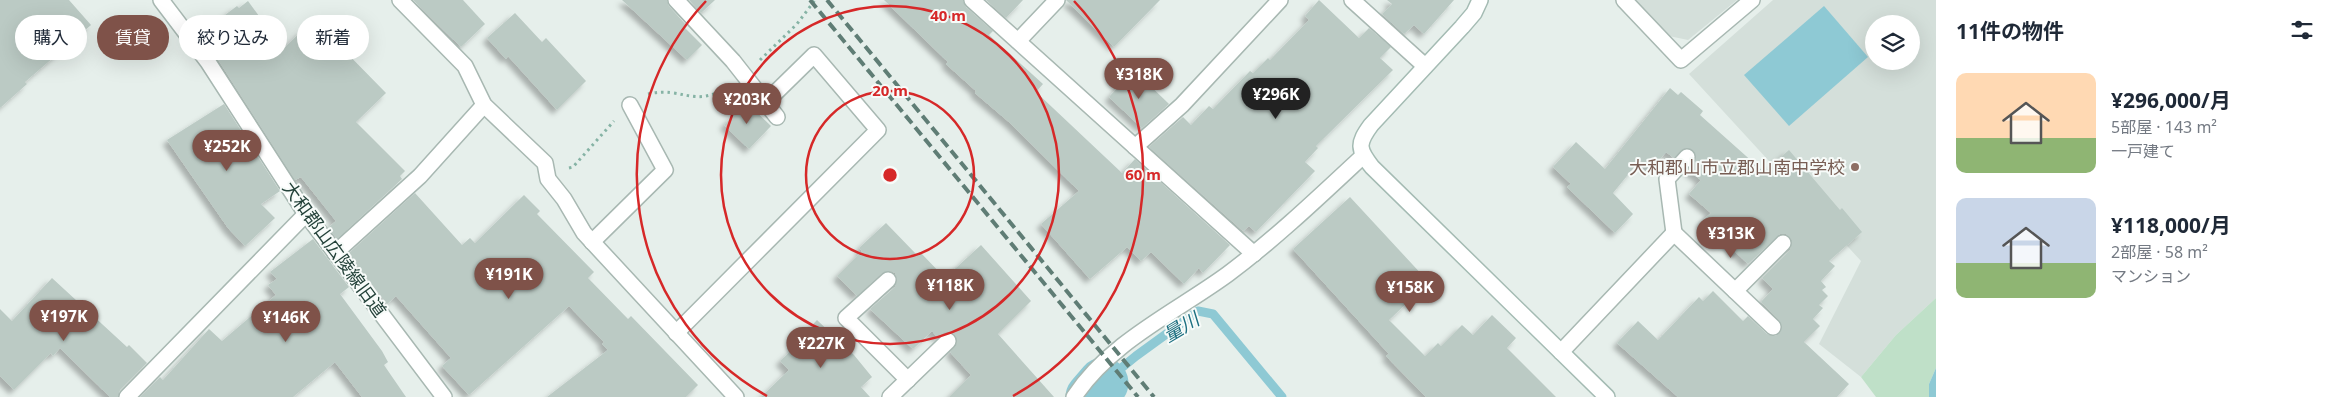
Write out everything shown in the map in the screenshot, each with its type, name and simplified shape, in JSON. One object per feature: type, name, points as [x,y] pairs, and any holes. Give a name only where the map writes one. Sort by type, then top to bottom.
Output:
[{"type":"street","name":"大和郡山広陵線旧道","points":[[161,0],[208,62],[306,214],[444,397]]},
{"type":"street","points":[[400,0],[465,66],[484,105],[545,163],[548,178],[592,242],[736,397]]},
{"type":"street","points":[[676,0],[744,74],[778,117]]},
{"type":"street","points":[[972,0],[1254,254]]},
{"type":"street","points":[[1018,41],[1057,0]]},
{"type":"street","points":[[1135,147],[1182,105],[1280,0]]},
{"type":"street","points":[[1352,0],[1425,66]]},
{"type":"street","points":[[1480,0],[1474,13],[1370,125],[1362,136],[1360,146],[1363,156],[1607,397]]},
{"type":"street","points":[[1624,0],[1681,60],[1752,0]]},
{"type":"street","points":[[676,333],[878,130],[814,55],[766,102]]},
{"type":"street","points":[[335,252],[420,176],[484,105]]},
{"type":"street","points":[[592,242],[665,170],[630,106]]},
{"type":"street","points":[[1074,397],[1086,379],[1124,344],[1254,254],[1363,156]]},
{"type":"street","points":[[1687,157],[1667,179],[1674,233],[1773,327]]},
{"type":"street","points":[[127,397],[306,214]]},
{"type":"street","points":[[1561,352],[1674,233]]},
{"type":"street","points":[[1735,291],[1783,243]]},
{"type":"street","points":[[888,280],[846,318],[908,380]]},
{"type":"street","points":[[890,397],[948,341]]},
{"type":"path","points":[[545,163],[560,170],[573,167],[630,106],[644,94],[669,91],[703,98],[725,89],[785,36],[815,0]]},
{"type":"shaded area","points":[[1635,0],[1737,0],[1688,40],[1669,36]]},
{"type":"shaded area","name":"大和郡山市立郡山南中学校","points":[[1773,0],[1936,0],[1936,298],[1896,335],[1861,377],[1819,344],[1861,261],[1689,74]]},
{"type":"green space","points":[[1936,298],[1936,368],[1929,384],[1929,397],[1876,397],[1861,377],[1896,335]]},
{"type":"water","points":[[1824,6],[1865,54],[1865,60],[1789,126],[1744,75]]},
{"type":"water","points":[[1936,368],[1936,397],[1929,397],[1929,384]]},
{"type":"building","points":[[0,0],[69,0],[82,15],[15,15],[15,60],[50,60],[25,82],[27,84],[0,108]]},
{"type":"building","points":[[413,0],[463,0],[485,24],[461,47]]},
{"type":"building","points":[[622,0],[667,0],[669,6],[687,26],[685,28],[702,45],[687,60]]},
{"type":"building","points":[[689,0],[715,0],[701,13]]},
{"type":"building","points":[[884,0],[963,0],[966,7],[993,31],[989,35],[1043,84],[1036,92],[1122,173],[1135,159],[1230,245],[1203,273],[1199,268],[1184,284],[1151,252],[1141,261],[1127,247],[1090,279],[1041,224],[1079,191],[1009,122],[975,93],[976,91],[946,64],[948,62]]},
{"type":"building","points":[[986,0],[1023,0],[1006,18]]},
{"type":"building","points":[[1066,0],[1160,0],[1114,47]]},
{"type":"building","points":[[1319,0],[1359,38],[1369,28],[1391,47],[1380,58],[1393,70],[1316,146],[1318,148],[1305,162],[1315,171],[1256,232],[1249,226],[1243,231],[1149,147],[1183,117],[1191,125],[1209,106],[1213,109],[1250,71],[1253,73],[1268,58],[1270,60],[1309,20],[1305,16]]},
{"type":"building","points":[[1387,0],[1454,0],[1424,34],[1414,25],[1404,34],[1382,14],[1392,4]]},
{"type":"building","points":[[248,1],[258,15],[225,15],[237,6],[239,8]]},
{"type":"building","points":[[515,13],[542,42],[546,38],[586,81],[557,110],[508,56],[506,59],[487,38]]},
{"type":"building","points":[[87,20],[91,25],[87,28]]},
{"type":"building","points":[[297,36],[297,60],[354,60],[386,93],[356,122],[405,171],[400,176],[402,179],[337,239],[328,228],[336,221],[301,177],[295,180],[218,60],[287,60],[287,45]]},
{"type":"building","points":[[1134,70],[1169,104],[1142,128],[1109,97]]},
{"type":"building","points":[[1670,88],[1678,95],[1681,92],[1703,111],[1700,115],[1764,172],[1789,150],[1840,210],[1842,208],[1862,232],[1829,261],[1835,266],[1821,281],[1826,287],[1822,290],[1828,296],[1819,305],[1823,308],[1813,319],[1820,326],[1804,342],[1849,384],[1837,397],[1678,397],[1617,343],[1638,321],[1658,340],[1699,297],[1703,301],[1713,291],[1743,321],[1748,316],[1767,334],[1776,336],[1782,329],[1779,320],[1761,302],[1773,289],[1762,278],[1790,250],[1792,240],[1786,234],[1780,234],[1748,264],[1723,240],[1720,243],[1700,223],[1711,213],[1689,194],[1701,180],[1688,170],[1696,159],[1693,150],[1684,148],[1674,158],[1666,152],[1651,170],[1640,160],[1613,193],[1633,214],[1615,233],[1567,187],[1571,184],[1553,167],[1576,142],[1605,169]]},
{"type":"building","points":[[746,102],[771,126],[749,149],[724,125]]},
{"type":"building","points":[[224,104],[280,191],[261,204],[275,218],[245,246],[228,228],[167,140]]},
{"type":"building","points":[[415,193],[462,245],[470,238],[475,243],[524,195],[540,211],[537,214],[594,272],[588,278],[628,319],[631,316],[698,385],[686,397],[547,397],[608,350],[602,344],[604,342],[569,306],[469,395],[442,366],[451,358],[396,296],[387,304],[348,254]]},
{"type":"building","points":[[1350,197],[1425,278],[1406,295],[1410,300],[1389,320],[1425,356],[1438,343],[1441,346],[1462,325],[1473,335],[1492,315],[1516,338],[1507,348],[1556,397],[1426,397],[1386,356],[1389,354],[1293,249]]},
{"type":"building","points":[[886,223],[917,255],[920,252],[945,278],[981,245],[1031,301],[998,334],[1054,397],[949,397],[971,375],[950,352],[957,343],[955,335],[946,332],[938,338],[932,331],[913,349],[870,309],[895,287],[897,279],[895,273],[890,271],[882,273],[857,296],[837,276],[862,251],[859,248]]},
{"type":"building","points":[[313,239],[349,287],[340,294],[382,351],[388,362],[384,365],[406,397],[362,397],[335,362],[293,397],[140,397],[160,377],[163,380],[209,329],[222,341],[276,295],[268,285],[277,279],[270,272]]},
{"type":"building","points":[[52,278],[147,363],[120,390],[118,397],[110,397],[60,348],[53,356],[51,353],[14,390],[0,376],[0,309],[12,321]]},
{"type":"building","points":[[817,320],[854,355],[872,377],[861,387],[870,397],[761,397],[789,370],[780,361],[797,345],[795,343]]},
{"type":"waterway","name":"量川","points":[[1103,383],[1136,356],[1198,311],[1213,314],[1282,397]]},
{"type":"waterway","name":"量川","points":[[1091,397],[1103,383]]},
{"type":"railway","points":[[810,0],[1138,397]]},
{"type":"railway","points":[[827,0],[1154,397]]},
{"type":"place","name":"大和郡山市立郡山南中学校","points":[[1855,167]]}]
